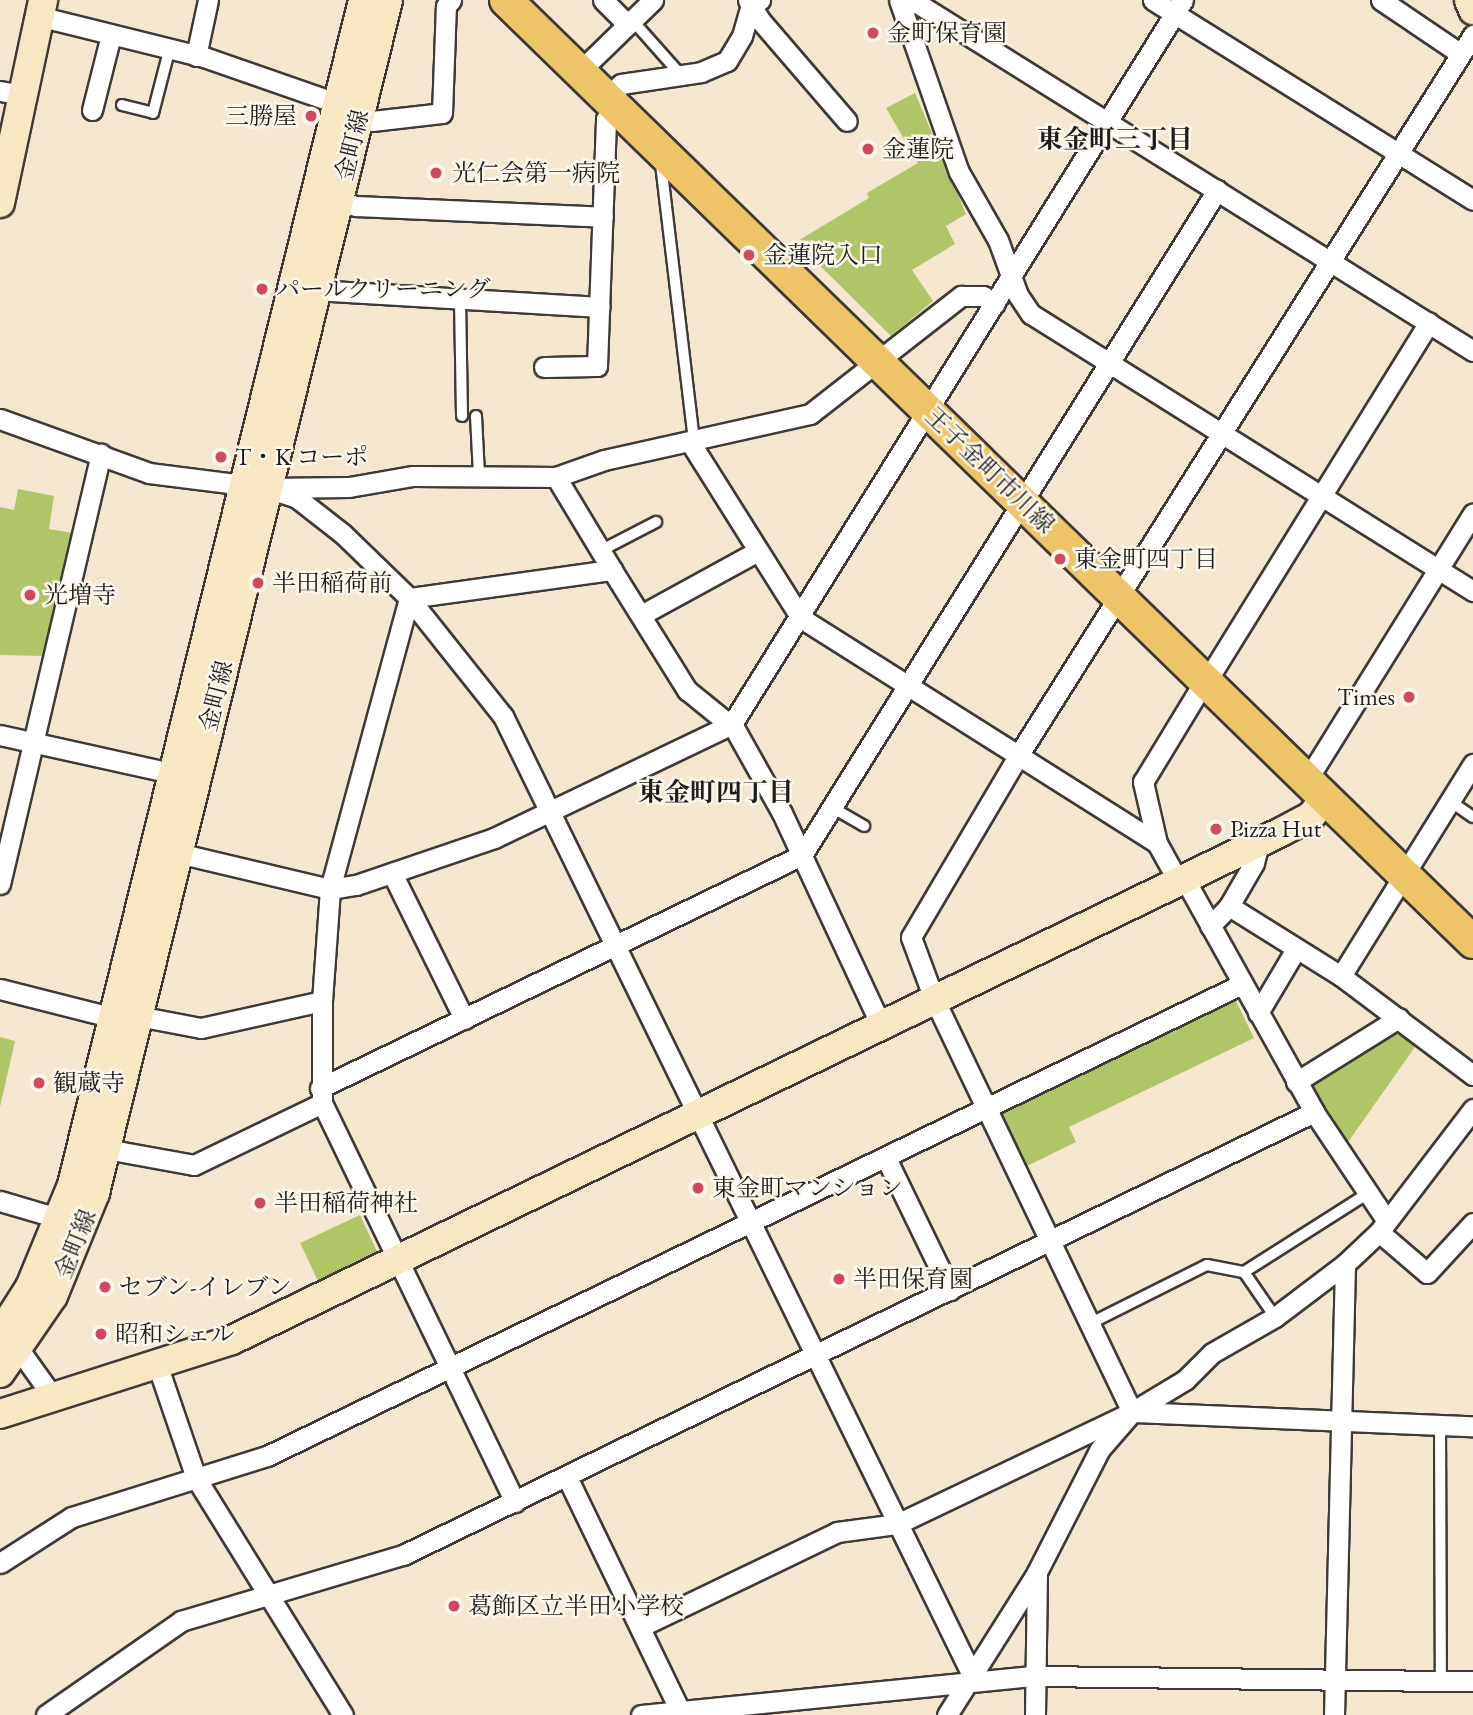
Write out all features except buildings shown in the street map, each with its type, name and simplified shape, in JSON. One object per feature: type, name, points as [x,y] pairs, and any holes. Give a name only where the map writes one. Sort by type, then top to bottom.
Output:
[{"type":"main road","name":"金町線","points":[[256,486],[315,290],[338,201],[363,0]]},
{"type":"main road","name":"金町線","points":[[8,1326],[53,1296],[77,1246],[106,1149],[126,1017],[184,776],[349,109],[388,0]]},
{"type":"main road","name":"王子金町市川線","points":[[506,0],[659,145],[1473,942]]},
{"type":"main road","points":[[1469,0],[1473,10]]},
{"type":"main road","points":[[2,189],[12,93],[43,9]]},
{"type":"main road","name":"金町線","points":[[0,1373],[8,1326],[61,1219],[178,853],[184,776]]},
{"type":"main road","points":[[0,1414],[232,1340],[1259,843],[1311,816],[1316,789]]},
{"type":"street","points":[[197,56],[208,0]]},
{"type":"street","points":[[43,9],[111,36],[197,56],[349,109],[372,121],[442,113],[446,6],[452,0]]},
{"type":"street","points":[[603,0],[630,23]]},
{"type":"street","points":[[580,71],[653,0]]},
{"type":"street","points":[[899,0],[959,172],[1014,274],[1018,295],[1031,314],[1473,592]]},
{"type":"street","points":[[912,0],[1473,351]]},
{"type":"street","points":[[1153,0],[1179,7],[1396,152],[1473,200]]},
{"type":"street","points":[[1381,0],[1458,52]]},
{"type":"street","points":[[544,368],[597,366],[606,119],[621,84],[681,76],[727,61],[742,36],[753,1]]},
{"type":"street","points":[[753,1],[847,121]]},
{"type":"street","points":[[178,853],[330,889],[392,873],[494,838],[731,724],[801,618],[1179,7]]},
{"type":"street","points":[[1132,1412],[934,999],[912,949],[914,924],[1458,52],[1473,35]]},
{"type":"street","points":[[92,110],[111,36]]},
{"type":"street","points":[[106,1149],[194,1165],[464,1019],[802,855],[1217,190]]},
{"type":"street","points":[[338,201],[356,206],[603,217]]},
{"type":"street","points":[[315,290],[599,307]]},
{"type":"street","points":[[0,419],[149,473],[256,486],[349,487],[413,476],[556,477],[604,460],[810,414],[881,362],[961,296],[983,296],[995,303]]},
{"type":"street","points":[[1429,323],[1143,782],[1157,843],[1210,926],[1240,985],[1314,1112],[1367,1194],[1383,1226],[1427,1273],[1473,1223]]},
{"type":"street","points":[[692,442],[755,552],[801,618],[1157,843]]},
{"type":"street","points":[[0,884],[6,834],[33,741],[101,454]]},
{"type":"street","points":[[556,477],[687,690],[731,724],[802,855],[881,1025]]},
{"type":"street","points":[[256,486],[298,498],[343,534],[409,598],[503,716],[552,811],[971,1679]]},
{"type":"street","points":[[1316,789],[1438,570],[1473,513]]},
{"type":"street","points":[[641,615],[755,552]]},
{"type":"street","points":[[409,598],[612,570]]},
{"type":"street","points":[[409,598],[330,889],[322,1001],[321,1095],[515,1502]]},
{"type":"street","points":[[0,735],[184,776]]},
{"type":"street","points":[[1341,976],[1473,764]]},
{"type":"street","points":[[1210,926],[1228,906],[1254,863],[1259,843]]},
{"type":"street","points":[[392,873],[464,1019]]},
{"type":"street","points":[[1228,906],[1341,976],[1473,1075]]},
{"type":"street","points":[[1258,1013],[1296,949]]},
{"type":"street","points":[[0,1563],[72,1517],[267,1456],[1240,985]]},
{"type":"street","points":[[0,989],[126,1017],[201,1028],[322,1001]]},
{"type":"street","points":[[1296,1082],[1399,1018]]},
{"type":"street","points":[[640,1627],[837,1532],[897,1524],[1132,1412],[1185,1380],[1212,1353],[1275,1317],[1345,1264],[1383,1226],[1473,1109]]},
{"type":"street","points":[[46,1715],[181,1621],[266,1592],[403,1555],[1314,1112]]},
{"type":"street","points":[[887,1158],[950,1290]]},
{"type":"street","points":[[0,1201],[61,1219]]},
{"type":"street","points":[[1334,1715],[1345,1264]]},
{"type":"street","points":[[8,1326],[53,1397]]},
{"type":"street","points":[[157,1364],[195,1478],[343,1715]]},
{"type":"street","points":[[1132,1412],[1473,1426]]},
{"type":"street","points":[[947,1715],[1037,1572],[1100,1449],[1132,1412]]},
{"type":"street","points":[[567,1477],[680,1711]]},
{"type":"street","points":[[1035,1715],[1037,1572]]},
{"type":"street","points":[[641,1715],[680,1711],[728,1711],[971,1679],[1035,1676],[1473,1681]]},
{"type":"lane","points":[[630,23],[681,76]]},
{"type":"lane","points":[[122,106],[153,113],[169,51]]},
{"type":"lane","points":[[659,145],[692,442]]},
{"type":"lane","points":[[460,300],[462,416]]},
{"type":"lane","points":[[476,416],[479,476]]},
{"type":"lane","points":[[601,550],[656,522]]},
{"type":"lane","points":[[1450,801],[1473,817]]},
{"type":"lane","points":[[833,807],[864,826]]},
{"type":"lane","points":[[1089,1324],[1207,1265],[1244,1272],[1367,1194]]},
{"type":"lane","points":[[1244,1272],[1275,1317]]},
{"type":"lane","points":[[1440,1424],[1441,1681]]},
{"type":"green space","points":[[915,93],[966,214],[946,226],[955,244],[912,270],[933,301],[891,336],[796,242],[869,198],[867,193],[918,163],[886,108]]},
{"type":"green space","name":"光増寺","points":[[18,489],[54,496],[49,529],[73,533],[44,656],[0,655],[0,507],[14,510]]},
{"type":"green space","points":[[1235,999],[1254,1038],[1069,1127],[1076,1142],[1023,1168],[997,1114]]},
{"type":"green space","points":[[1396,1033],[1417,1044],[1346,1145],[1311,1088],[1330,1069]]},
{"type":"green space","points":[[0,1037],[15,1041],[0,1107]]},
{"type":"green space","points":[[360,1215],[378,1253],[318,1281],[300,1243]]},
{"type":"place","name":"金町保育園","points":[[873,33]]},
{"type":"place","name":"三勝屋","points":[[311,116]]},
{"type":"place","name":"金蓮院","points":[[868,149]]},
{"type":"place","name":"光仁会第一病院","points":[[436,173]]},
{"type":"place","name":"金蓮院入口","points":[[749,255]]},
{"type":"place","name":"パールクリーニング","points":[[262,289]]},
{"type":"place","name":"T・K コーポ","points":[[221,457]]},
{"type":"place","name":"東金町四丁目","points":[[1060,559]]},
{"type":"place","name":"半田稲荷前","points":[[258,583]]},
{"type":"place","name":"光増寺","points":[[30,595]]},
{"type":"place","name":"Times","points":[[1409,697]]},
{"type":"place","name":"Pizza Hut","points":[[1216,829]]},
{"type":"place","name":"観蔵寺","points":[[39,1083]]},
{"type":"place","name":"東金町マンション","points":[[698,1188]]},
{"type":"place","name":"半田稲荷神社","points":[[260,1203]]},
{"type":"place","name":"半田保育園","points":[[839,1279]]},
{"type":"place","name":"セブン-イレブン","points":[[105,1287]]},
{"type":"place","name":"昭和シェル","points":[[101,1334]]},
{"type":"place","name":"葛飾区立半田小学校","points":[[454,1606]]},
{"type":"district","name":"東金町三丁目","points":[[1115,140]]},
{"type":"district","name":"東金町四丁目","points":[[716,793]]}]
